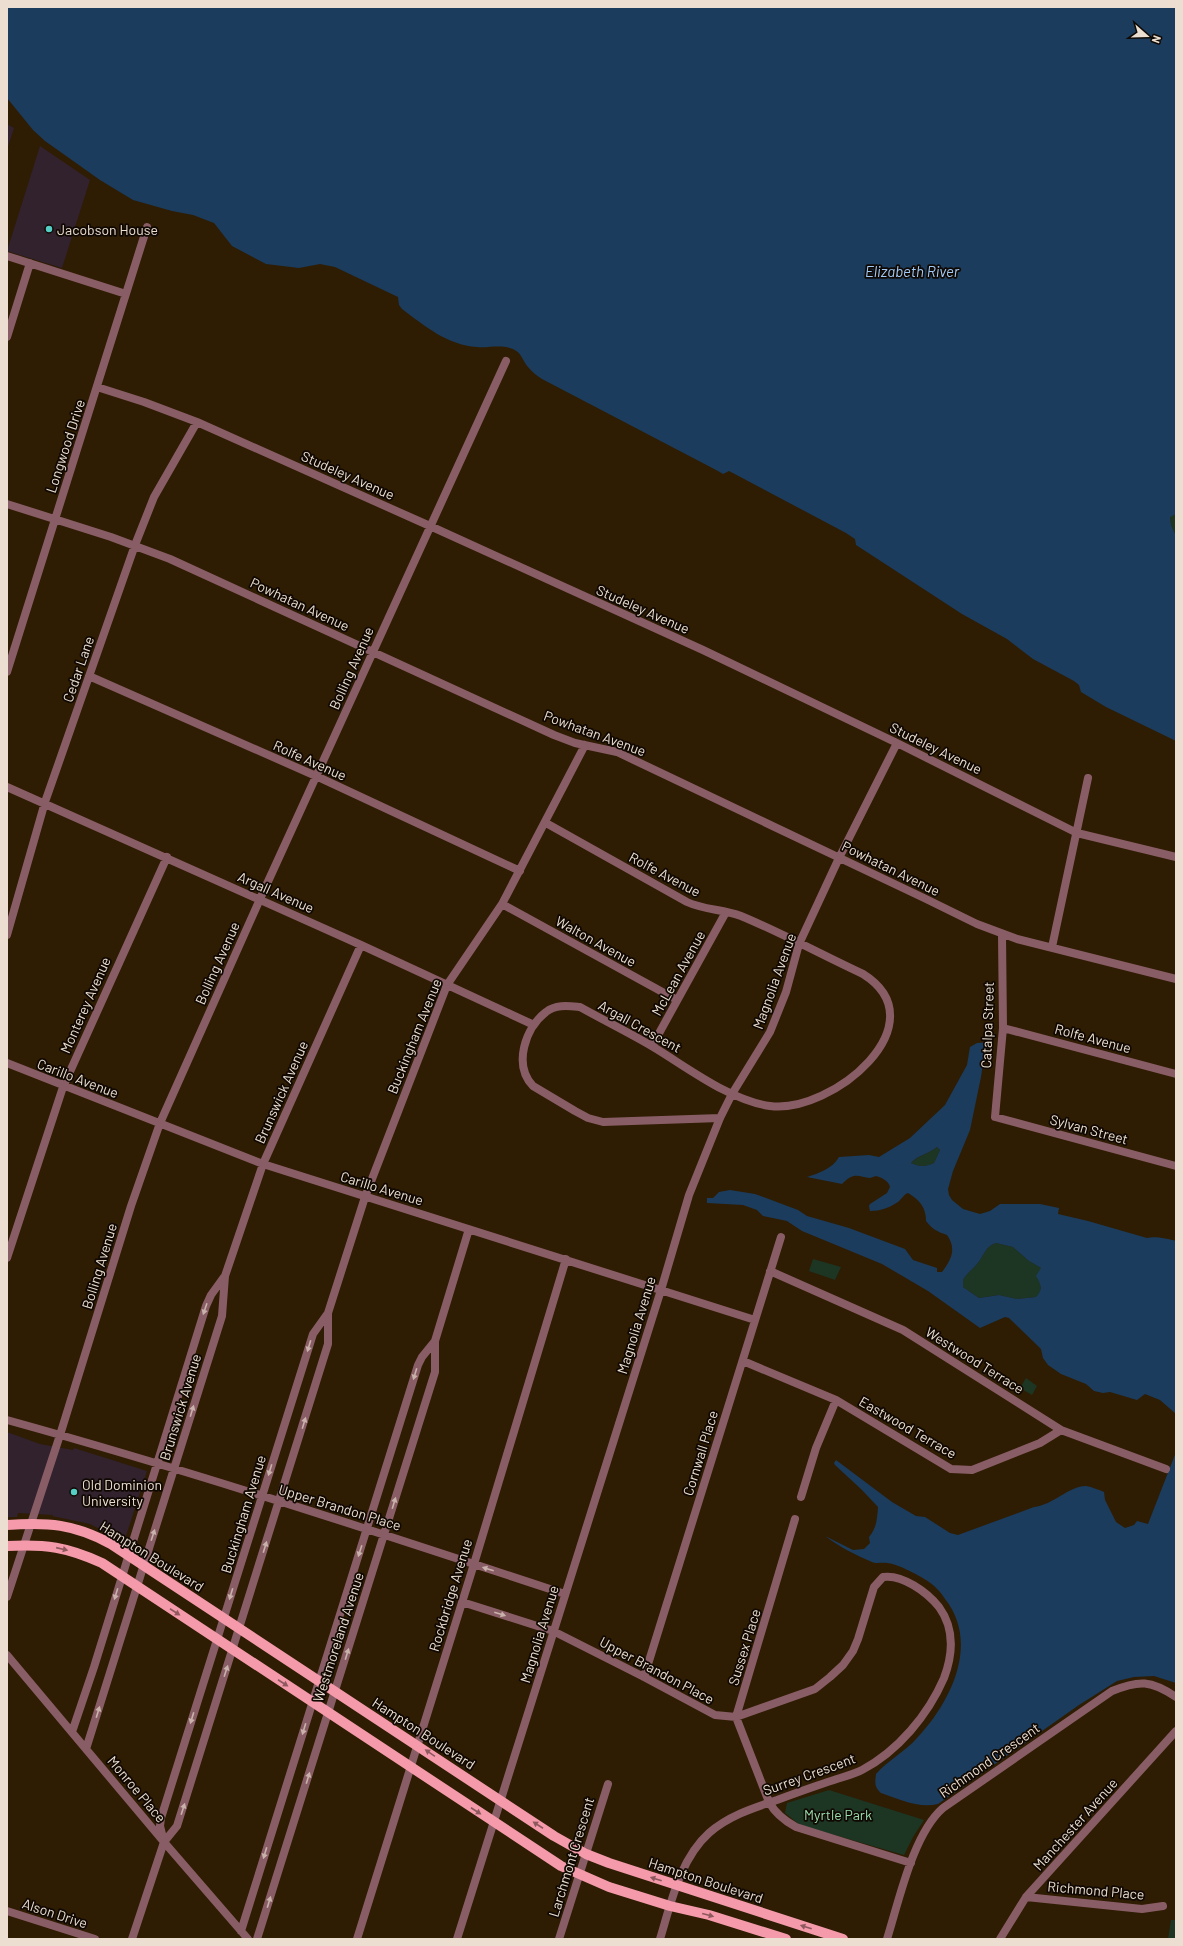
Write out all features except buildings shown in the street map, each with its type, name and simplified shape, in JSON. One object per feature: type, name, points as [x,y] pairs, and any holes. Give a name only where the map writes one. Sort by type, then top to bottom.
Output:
[{"type":"main road","name":"Hampton Boulevard","points":[[7,1525],[48,1523],[79,1529],[97,1536],[144,1564],[554,1836],[586,1854],[678,1886],[843,1939]]},
{"type":"main road","points":[[7,1546],[45,1545],[77,1552],[102,1563],[233,1651],[561,1866],[609,1887],[670,1906],[709,1915],[786,1939]]},
{"type":"street","name":"Longwood Drive","points":[[7,672],[147,227]]},
{"type":"street","points":[[7,256],[126,294]]},
{"type":"street","points":[[7,337],[30,263]]},
{"type":"street","name":"Bolling Avenue","points":[[7,1597],[60,1435],[131,1206],[160,1123],[372,652],[506,361]]},
{"type":"street","name":"Studeley Avenue","points":[[97,387],[144,402],[197,422],[430,526],[697,648],[897,743],[1077,832],[1176,857]]},
{"type":"street","name":"Cedar Lane","points":[[7,935],[45,802],[134,545],[154,497],[197,422]]},
{"type":"street","name":"Powhatan Avenue","points":[[7,504],[134,545],[192,569],[554,735],[585,745],[616,752],[1002,934],[1176,979]]},
{"type":"street","name":"Rolfe Avenue","points":[[89,676],[316,776],[520,871]]},
{"type":"street","name":"Magnolia Avenue","points":[[457,1939],[661,1290],[689,1195],[720,1118],[732,1094],[770,1032],[786,992],[799,944],[839,858],[897,743]]},
{"type":"street","name":"Buckingham Avenue","points":[[132,1939],[164,1842],[177,1826],[233,1651],[328,1344],[328,1313],[365,1197],[447,985],[502,904],[546,823],[585,745]]},
{"type":"street","points":[[1052,947],[1088,778]]},
{"type":"street","name":"Argall Avenue","points":[[7,787],[45,802],[166,858],[260,899],[534,1025]]},
{"type":"street","name":"Rolfe Avenue","points":[[546,823],[687,902],[707,909],[726,912],[751,920],[799,944]]},
{"type":"street","name":"Monterey Avenue","points":[[7,1258],[63,1086],[166,858]]},
{"type":"street","name":"Walton Avenue","points":[[502,904],[677,1000]]},
{"type":"street","name":"McLean Avenue","points":[[652,1046],[726,912]]},
{"type":"street","name":"Catalpa Street","points":[[995,1117],[1003,1028],[1002,934]]},
{"type":"street","name":"Argall Crescent","points":[[534,1025],[547,1011],[567,1005],[580,1007],[652,1046],[732,1094],[751,1102],[772,1106],[789,1106],[818,1099],[853,1078],[875,1054],[884,1039],[888,1025],[889,1010],[887,1002],[879,987],[863,974],[799,944]]},
{"type":"street","name":"Brunswick Avenue","points":[[86,1749],[222,1316],[225,1276],[263,1164],[361,945]]},
{"type":"street","points":[[534,1025],[524,1048],[522,1064],[524,1074],[533,1086],[588,1118],[603,1122],[720,1118]]},
{"type":"street","name":"Rolfe Avenue","points":[[1003,1028],[1176,1074]]},
{"type":"street","name":"Carillo Avenue","points":[[7,1064],[263,1164],[755,1320]]},
{"type":"street","name":"Sylvan Street","points":[[995,1117],[1176,1166]]},
{"type":"street","name":"Westmoreland Avenue","points":[[257,1939],[435,1372],[435,1341],[469,1229]]},
{"type":"street","name":"Cornwall Place","points":[[644,1677],[781,1237]]},
{"type":"street","name":"Rockbridge Avenue","points":[[357,1939],[474,1564],[566,1259]]},
{"type":"street","name":"Westwood Terrace","points":[[770,1271],[903,1330],[1061,1430],[1166,1469]]},
{"type":"street","name":"Brunswick Avenue","points":[[72,1732],[206,1306],[211,1295],[225,1276]]},
{"type":"street","name":"Buckingham Avenue","points":[[164,1842],[160,1826],[161,1818],[216,1639],[224,1618],[313,1334],[317,1326],[328,1313]]},
{"type":"street","name":"Westmoreland Avenue","points":[[241,1931],[318,1680],[418,1365],[435,1341]]},
{"type":"street","name":"Eastwood Terrace","points":[[743,1361],[836,1400],[946,1466],[962,1470],[972,1470],[1009,1456],[1040,1443],[1061,1430]]},
{"type":"street","points":[[801,1497],[816,1448],[836,1400]]},
{"type":"street","name":"Upper Brandon Place","points":[[7,1420],[174,1469],[384,1534],[565,1594]]},
{"type":"street","name":"Sussex Place","points":[[736,1717],[795,1519]]},
{"type":"street","name":"Upper Brandon Place","points":[[462,1602],[554,1631],[715,1715],[736,1717],[815,1689],[830,1677],[843,1665],[853,1651],[878,1581],[882,1577],[895,1577]]},
{"type":"street","name":"Surrey Crescent","points":[[660,1939],[670,1906],[690,1858],[709,1834],[725,1820],[770,1802],[862,1770],[895,1746],[909,1732],[933,1700],[942,1683],[951,1656],[952,1643],[949,1627],[944,1614],[923,1590],[895,1577]]},
{"type":"street","name":"Monroe Place","points":[[7,1655],[164,1842],[248,1939]]},
{"type":"street","name":"Richmond Crescent","points":[[887,1939],[918,1842],[935,1815],[943,1808],[1112,1691],[1124,1686],[1147,1682],[1158,1686],[1176,1697]]},
{"type":"street","points":[[736,1717],[770,1802],[779,1815],[796,1827],[911,1863]]},
{"type":"street","name":"Manchester Avenue","points":[[1000,1939],[1026,1897],[1176,1731]]},
{"type":"street","name":"Larchmont Crescent","points":[[559,1939],[608,1784]]},
{"type":"street","name":"Richmond Place","points":[[1026,1897],[1142,1909],[1163,1906]]},
{"type":"street","name":"Alson Drive","points":[[7,1911],[95,1939]]},
{"type":"shaded area","points":[[7,124],[14,128],[7,150]]},
{"type":"shaded area","points":[[40,146],[90,180],[62,268],[7,251]]},
{"type":"shaded area","name":"Old Dominion University","points":[[7,1432],[40,1444],[73,1450],[74,1448],[147,1471],[124,1542],[90,1524],[52,1516],[53,1515],[18,1513],[17,1517],[7,1517]]},
{"type":"green space","points":[[1176,514],[1176,536],[1171,525],[1170,516]]},
{"type":"green space","points":[[937,1147],[940,1150],[934,1163],[922,1166],[911,1163],[917,1158]]},
{"type":"green space","points":[[996,1243],[1013,1247],[1029,1261],[1041,1268],[1040,1294],[1036,1297],[1017,1299],[999,1295],[979,1298],[963,1287],[963,1280],[968,1273],[977,1264],[989,1246]]},
{"type":"green space","points":[[813,1259],[841,1267],[835,1280],[809,1271]]},
{"type":"green space","points":[[1026,1378],[1037,1386],[1032,1395],[1020,1388]]},
{"type":"green space","name":"Myrtle Park","points":[[829,1790],[924,1820],[904,1855],[800,1825],[785,1813],[787,1803]]},
{"type":"green space","points":[[1171,1920],[1176,1920],[1176,1939],[1168,1939]]},
{"type":"water","name":"Elizabeth River","points":[[7,7],[1176,7],[1176,514],[1170,517],[1171,525],[1176,536],[1176,741],[1106,707],[1081,692],[1079,685],[1074,681],[1033,659],[1007,639],[962,614],[856,545],[855,539],[846,533],[729,471],[723,474],[542,379],[531,371],[520,355],[513,349],[500,346],[477,347],[456,343],[446,339],[402,309],[399,305],[398,297],[335,267],[320,264],[299,268],[266,264],[232,246],[214,223],[193,215],[172,211],[133,200],[100,180],[45,141],[33,130],[7,98]]},
{"type":"water","points":[[990,1042],[990,1046],[985,1051],[970,1130],[953,1171],[948,1189],[949,1195],[952,1200],[963,1209],[980,1214],[990,1211],[1000,1204],[1040,1204],[1059,1208],[1058,1214],[1147,1238],[1150,1237],[1176,1241],[1176,1414],[1160,1400],[1145,1394],[1137,1400],[1110,1392],[1103,1393],[1094,1391],[1086,1384],[1061,1374],[1048,1365],[1043,1358],[1041,1349],[1009,1318],[1005,1317],[980,1328],[928,1291],[882,1264],[802,1231],[787,1221],[763,1216],[757,1210],[743,1205],[707,1203],[707,1198],[713,1198],[719,1192],[730,1190],[755,1194],[798,1210],[807,1216],[849,1228],[905,1249],[913,1260],[937,1268],[937,1272],[942,1272],[952,1254],[952,1245],[950,1240],[947,1235],[935,1230],[928,1224],[922,1205],[908,1193],[891,1206],[881,1210],[870,1211],[870,1204],[887,1193],[890,1187],[883,1179],[876,1176],[870,1178],[852,1176],[842,1184],[807,1177],[829,1168],[839,1157],[869,1155],[879,1157],[910,1138],[945,1105],[967,1065],[970,1047],[977,1043]],"holes":[[[937,1147],[940,1150],[934,1163],[922,1166],[911,1163]],[[996,1243],[1013,1247],[1029,1261],[1041,1268],[1036,1276],[1040,1287],[1040,1292],[1036,1297],[1017,1299],[999,1295],[979,1298],[963,1287],[963,1280],[968,1273],[977,1264],[989,1246]]]},
{"type":"water","points":[[1176,1452],[1176,1683],[1154,1676],[1134,1677],[1117,1681],[1079,1705],[938,1804],[916,1804],[881,1793],[876,1786],[876,1774],[917,1738],[941,1707],[950,1690],[957,1672],[960,1653],[960,1634],[955,1616],[945,1599],[937,1588],[929,1582],[913,1572],[896,1565],[874,1563],[854,1554],[825,1536],[853,1550],[864,1549],[870,1543],[869,1537],[874,1530],[877,1519],[878,1507],[835,1465],[834,1463],[836,1460],[892,1502],[916,1516],[925,1517],[950,1533],[958,1535],[1034,1507],[1041,1506],[1073,1489],[1086,1486],[1104,1492],[1105,1500],[1116,1522],[1125,1528],[1134,1525],[1137,1521],[1148,1524]]},
{"type":"place","name":"Jacobson House","points":[[49,229]]},
{"type":"place","name":"Old Dominion University","points":[[74,1492]]}]
